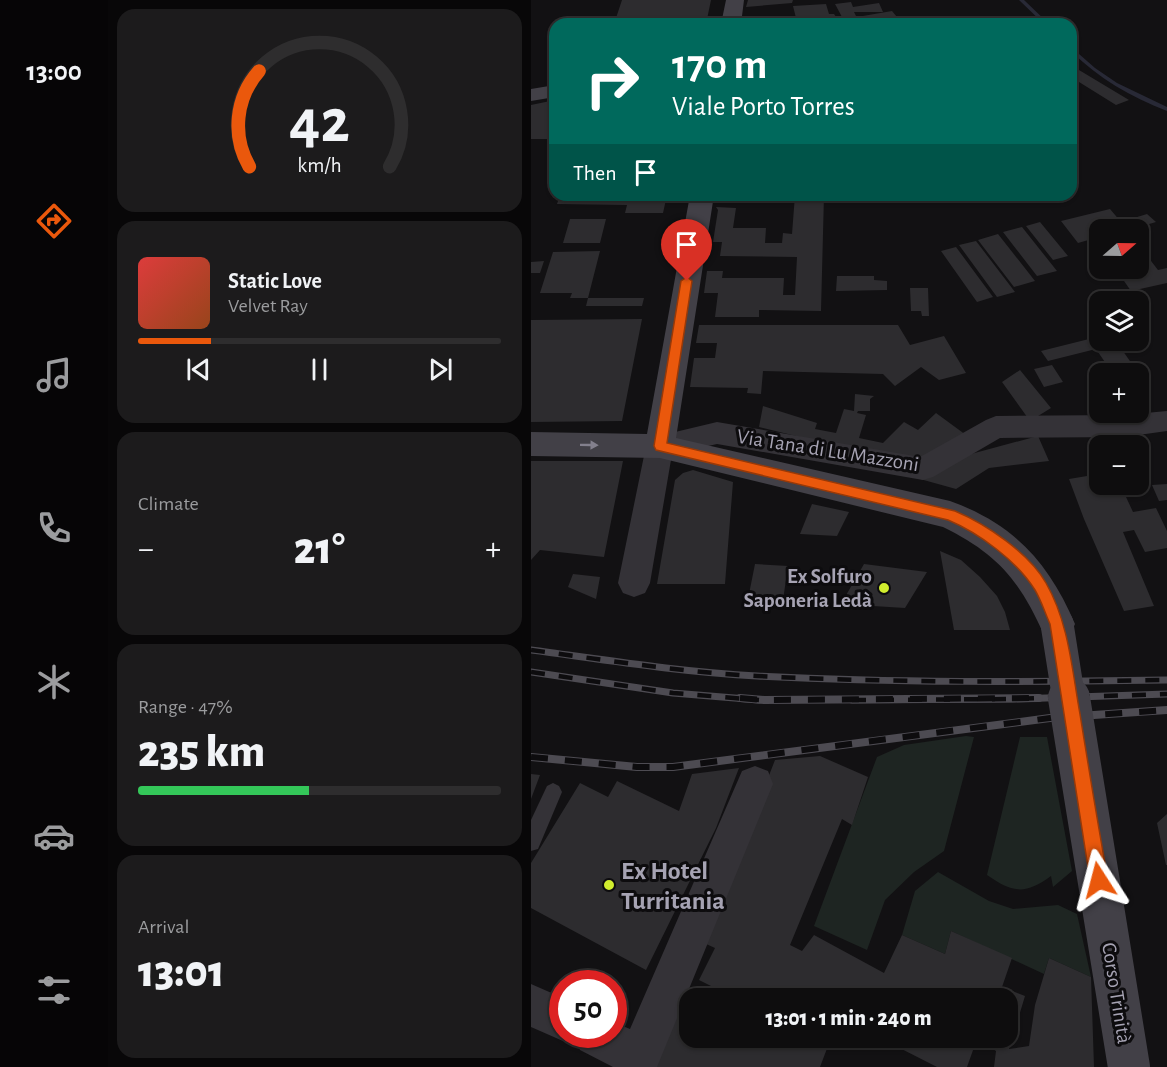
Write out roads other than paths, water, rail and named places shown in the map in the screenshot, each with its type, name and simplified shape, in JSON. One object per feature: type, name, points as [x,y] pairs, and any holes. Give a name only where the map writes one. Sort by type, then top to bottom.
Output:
[{"type":"main road","points":[[732,18],[735,0]]},
{"type":"main road","points":[[531,95],[549,92]]},
{"type":"main road","points":[[660,446],[701,201]]},
{"type":"main road","name":"Corso Trinità","points":[[531,444],[660,446],[950,515],[970,523],[990,536],[1027,569],[1041,586],[1057,624],[1129,1067]]},
{"type":"street","name":"Via Tana di Lu Mazzoni","points":[[660,446],[717,433],[923,469],[996,427],[1124,426],[1167,421]]},
{"type":"street","points":[[634,583],[660,446]]},
{"type":"street","points":[[615,1048],[637,1062],[755,784]]},
{"type":"street","points":[[531,1005],[549,1013]]},
{"type":"lane","points":[[531,842],[553,792]]},
{"type":"waterway","points":[[1021,0],[1040,18]]},
{"type":"waterway","points":[[1077,54],[1104,77],[1167,109]]},
{"type":"railway","points":[[531,650],[672,669],[757,676],[962,681],[1167,680]]},
{"type":"railway","points":[[531,672],[673,693],[759,700]]},
{"type":"railway","points":[[852,700],[1013,699],[1167,694]]},
{"type":"railway","points":[[740,698],[764,700],[1039,698]]},
{"type":"railway","points":[[531,757],[637,767],[673,767],[1050,718],[1167,710]]},
{"type":"place","name":"Ex Solfuro Saponeria Ledà","points":[[884,588]]},
{"type":"place","name":"Ex Hotel Turritania","points":[[609,885]]}]
